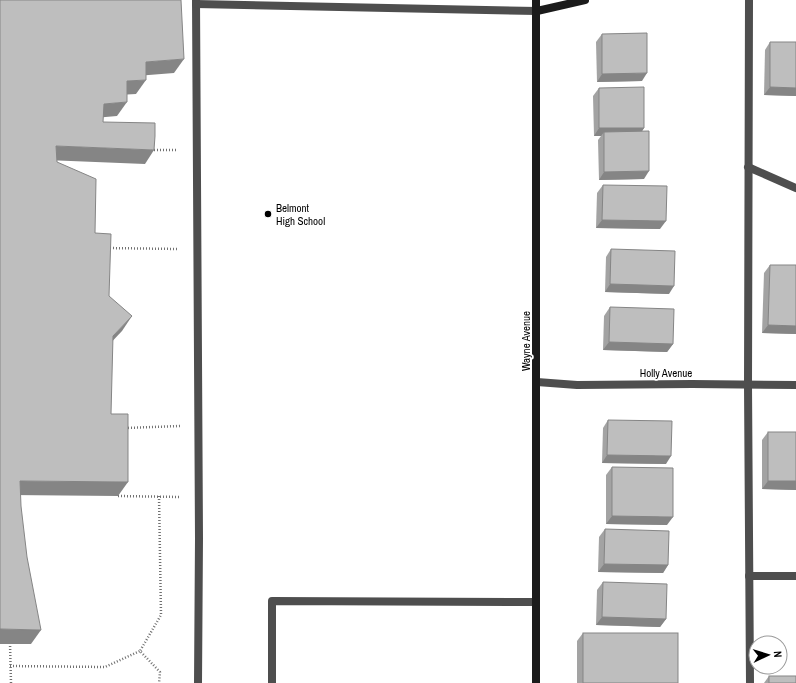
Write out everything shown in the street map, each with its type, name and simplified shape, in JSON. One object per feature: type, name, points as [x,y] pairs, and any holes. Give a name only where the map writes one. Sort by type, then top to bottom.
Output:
[{"type":"main road","name":"Wayne Avenue","points":[[536,0],[536,683]]},
{"type":"main road","points":[[537,11],[585,0]]},
{"type":"street","points":[[749,0],[748,385],[750,683]]},
{"type":"street","points":[[198,683],[199,425],[196,2],[537,11]]},
{"type":"street","points":[[748,167],[796,188]]},
{"type":"street","name":"Holly Avenue","points":[[537,382],[577,385],[796,385]]},
{"type":"street","points":[[749,576],[796,576]]},
{"type":"street","points":[[272,683],[272,602],[536,602]]},
{"type":"path","points":[[146,150],[197,151]]},
{"type":"path","points":[[101,248],[198,249]]},
{"type":"path","points":[[118,428],[199,425]]},
{"type":"path","points":[[118,496],[199,497]]},
{"type":"path","points":[[10,666],[105,667],[140,652],[161,615],[159,496]]},
{"type":"path","points":[[10,643],[10,683]]},
{"type":"path","points":[[140,652],[160,672],[159,683]]},
{"type":"building","points":[[0,0],[181,0],[184,59],[146,62],[146,80],[127,81],[127,102],[104,104],[103,122],[155,123],[154,150],[56,146],[57,162],[96,179],[95,233],[111,234],[109,296],[132,316],[113,336],[111,414],[128,414],[128,482],[20,481],[21,506],[27,557],[41,630],[0,629]]},
{"type":"building","points":[[647,33],[647,73],[602,74],[602,34]]},
{"type":"building","points":[[770,42],[796,42],[796,88],[770,87]]},
{"type":"building","points":[[644,87],[644,128],[599,128],[599,88]]},
{"type":"building","points":[[649,131],[649,171],[604,172],[604,132]]},
{"type":"building","points":[[603,185],[667,186],[666,221],[602,220]]},
{"type":"building","points":[[611,249],[675,251],[674,286],[610,284]]},
{"type":"building","points":[[770,265],[796,265],[796,326],[768,325]]},
{"type":"building","points":[[610,307],[674,309],[673,344],[609,342]]},
{"type":"building","points":[[608,420],[672,421],[671,456],[607,455]]},
{"type":"building","points":[[768,432],[796,432],[796,481],[768,481]]},
{"type":"building","points":[[612,467],[673,468],[673,517],[612,516]]},
{"type":"building","points":[[605,529],[669,531],[668,565],[604,564]]},
{"type":"building","points":[[603,582],[667,584],[666,619],[602,617]]},
{"type":"building","points":[[583,633],[678,633],[678,683],[583,683]]},
{"type":"building","points":[[769,676],[796,676],[796,683],[769,683]]},
{"type":"place","name":"Belmont High School","points":[[268,214]]}]
